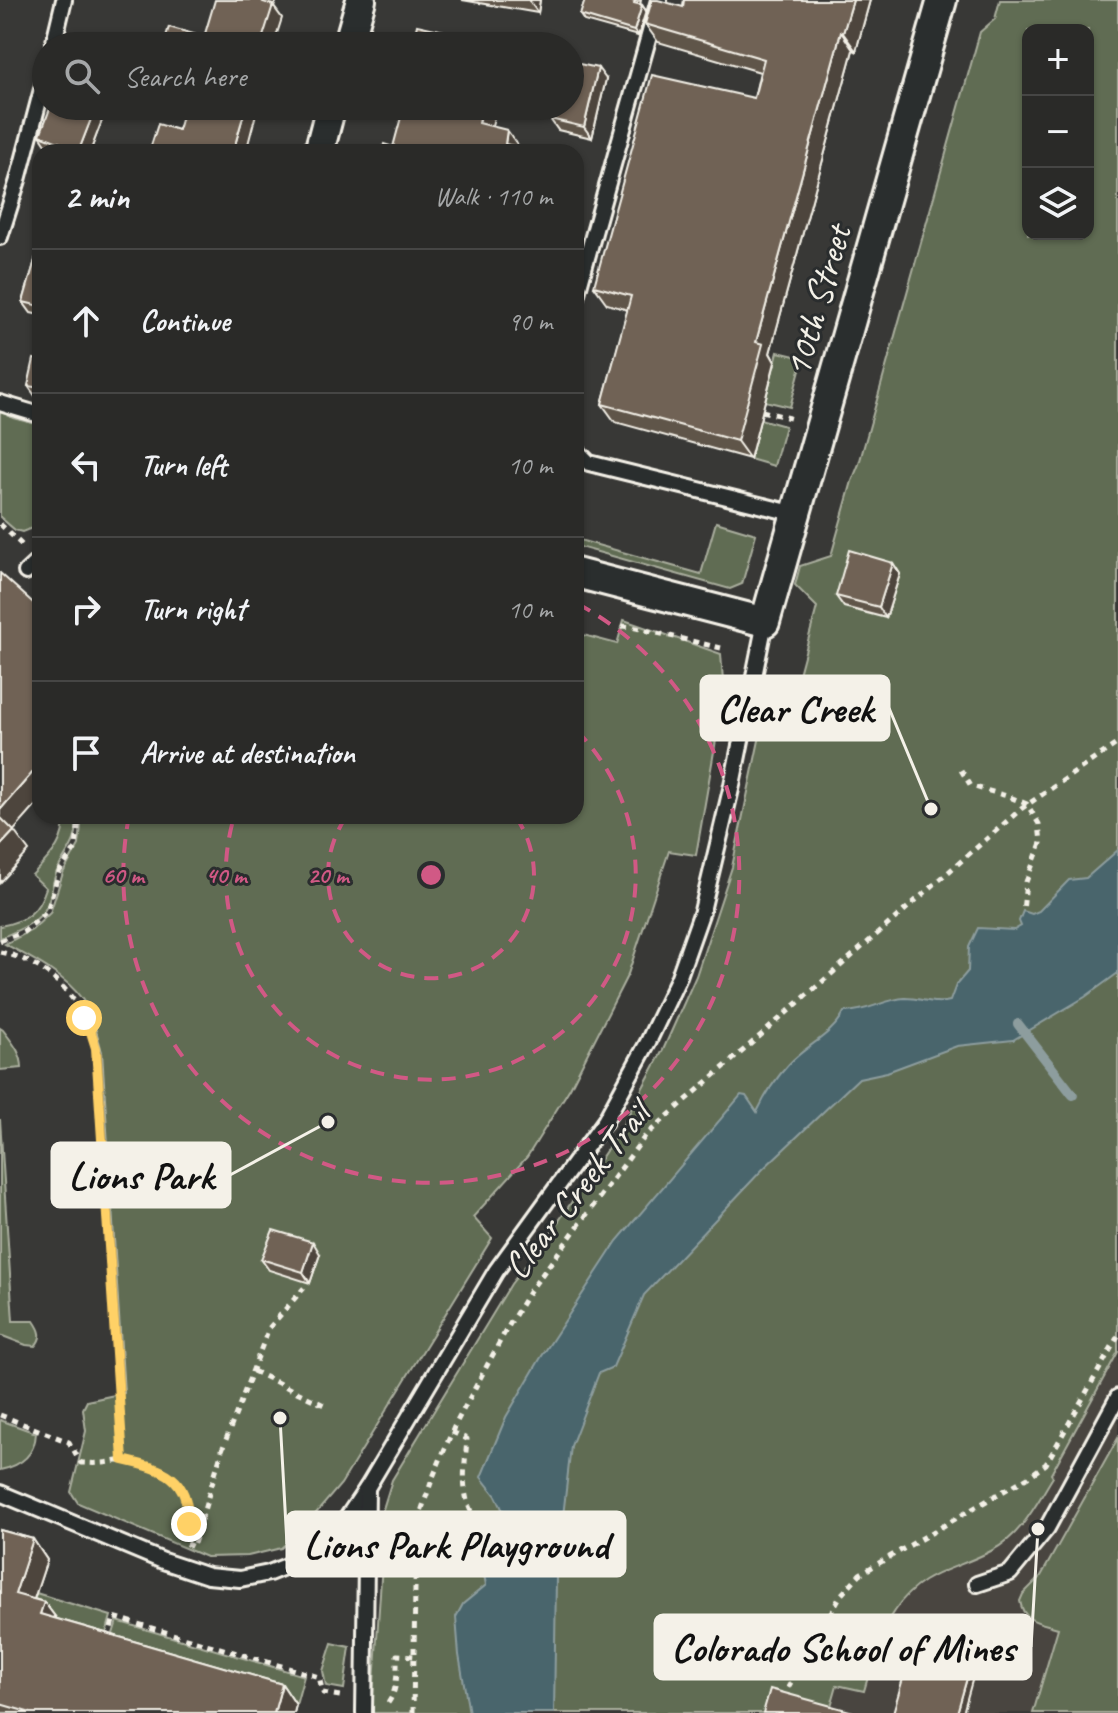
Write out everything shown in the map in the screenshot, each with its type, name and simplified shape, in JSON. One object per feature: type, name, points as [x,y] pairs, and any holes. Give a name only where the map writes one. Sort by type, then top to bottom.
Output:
[{"type":"street","points":[[352,32],[361,0]]},
{"type":"street","name":"10th Street","points":[[765,622],[942,0]]},
{"type":"street","points":[[321,144],[327,120]]},
{"type":"street","points":[[584,575],[765,622]]},
{"type":"lane","points":[[56,32],[64,0]]},
{"type":"lane","points":[[584,268],[659,0]]},
{"type":"lane","points":[[0,237],[34,120]]},
{"type":"lane","points":[[0,403],[32,413]]},
{"type":"lane","points":[[584,458],[589,463],[796,514]]},
{"type":"lane","points":[[26,572],[32,566]]},
{"type":"lane","points":[[0,1493],[163,1561],[208,1576],[240,1579],[269,1573],[304,1559],[340,1528],[496,1271],[605,1121],[678,979],[705,897],[732,785],[765,622]]},
{"type":"lane","points":[[977,1584],[1010,1573],[1047,1528],[1118,1397]]},
{"type":"lane","points":[[364,1707],[367,1488]]},
{"type":"path","points":[[762,411],[791,418]]},
{"type":"path","points":[[622,626],[721,648]]},
{"type":"path","name":"Clear Creek Trail","points":[[413,1713],[416,1526],[452,1432],[529,1292],[646,1135],[1027,804],[1118,743]]},
{"type":"path","points":[[961,770],[971,786],[1027,804],[1039,824],[1041,843],[1026,882],[1023,911]]},
{"type":"path","points":[[0,941],[25,931],[47,911],[59,872],[76,848],[78,824]]},
{"type":"path","points":[[0,952],[26,960],[66,990],[84,1018],[96,1048],[123,1460]]},
{"type":"path","points":[[193,1547],[222,1450],[269,1328],[304,1288]]},
{"type":"path","points":[[781,1701],[841,1595],[860,1574],[1046,1464],[1118,1336]]},
{"type":"path","points":[[253,1371],[324,1405]]},
{"type":"path","points":[[0,1415],[69,1442],[81,1463],[123,1460],[154,1467],[175,1479],[185,1494],[189,1508],[185,1543],[205,1550]]},
{"type":"path","points":[[452,1432],[467,1439],[464,1480],[467,1507],[476,1520]]},
{"type":"path","points":[[105,1649],[114,1617],[319,1677],[323,1693],[364,1707]]},
{"type":"shaded area","points":[[1118,1352],[1118,1713],[786,1713],[839,1618],[1051,1474]]},
{"type":"green space","points":[[1000,0],[1118,0],[1118,1352],[1051,1474],[1053,1477],[1020,1528],[991,1551],[938,1574],[904,1598],[884,1629],[864,1691],[837,1685],[829,1713],[372,1713],[383,1509],[392,1480],[511,1284],[550,1234],[620,1130],[663,1050],[696,976],[732,867],[765,712],[769,703],[791,704],[817,607],[795,585],[800,566],[831,556],[980,32],[995,19]]},
{"type":"green space","points":[[778,352],[803,358],[790,407],[765,401]]},
{"type":"green space","points":[[0,411],[32,423],[32,528],[22,532],[15,530],[0,517]]},
{"type":"green space","points":[[760,419],[785,426],[774,466],[750,459]]},
{"type":"green space","points":[[716,522],[756,534],[742,584],[730,589],[584,548],[584,541],[701,574]]},
{"type":"green space","points":[[624,620],[721,654],[724,694],[696,855],[669,851],[628,974],[570,1088],[527,1157],[473,1217],[492,1238],[341,1484],[300,1532],[281,1548],[248,1556],[206,1557],[78,1503],[71,1492],[86,1431],[83,1409],[87,1401],[124,1393],[102,1052],[89,1011],[75,990],[47,968],[5,944],[32,930],[50,913],[63,873],[79,845],[81,824],[584,824],[584,635],[617,644]]},
{"type":"green space","points":[[77,824],[76,833],[56,873],[47,906],[33,922],[0,938],[0,926],[24,918],[39,904],[46,888],[32,875],[59,842],[64,826]]},
{"type":"green space","points":[[0,1028],[16,1048],[22,1068],[0,1070]]},
{"type":"green space","points":[[0,1119],[13,1321],[34,1321],[40,1334],[35,1346],[0,1335]]},
{"type":"green space","points":[[0,1420],[36,1433],[33,1448],[25,1458],[14,1466],[0,1470]]},
{"type":"green space","points":[[1118,1438],[1118,1713],[1033,1713],[1058,1628],[1029,1618],[1020,1601],[1041,1576]]},
{"type":"green space","points":[[36,1593],[111,1616],[102,1648],[28,1614]]},
{"type":"green space","points":[[117,1621],[304,1676],[296,1705],[108,1650]]},
{"type":"green space","points":[[332,1643],[350,1647],[344,1689],[326,1686],[323,1671]]},
{"type":"water","points":[[1118,850],[1118,973],[1085,997],[1013,1040],[957,1046],[887,1072],[859,1078],[763,1169],[644,1295],[613,1367],[599,1373],[571,1446],[556,1578],[554,1713],[469,1713],[456,1617],[463,1604],[486,1585],[482,1564],[486,1547],[504,1513],[496,1496],[481,1477],[506,1417],[617,1241],[741,1095],[746,1096],[757,1112],[784,1069],[826,1034],[844,1012],[905,998],[950,1001],[956,985],[968,971],[969,947],[978,928],[1014,930],[1021,926],[1019,921],[1023,911],[1032,914],[1039,911],[1069,880],[1086,878]]},
{"type":"building","points":[[215,0],[264,0],[273,5],[264,32],[205,32]]},
{"type":"building","points":[[585,0],[635,0],[634,3],[642,5],[634,31],[580,15]]},
{"type":"building","points":[[652,0],[683,7],[684,0],[853,0],[841,32],[756,342],[763,344],[737,441],[602,404],[631,296],[594,286],[652,75],[754,98],[764,59],[645,24]]},
{"type":"building","points":[[417,25],[449,32],[415,32]]},
{"type":"building","points":[[169,27],[186,32],[167,32]]},
{"type":"building","points":[[584,65],[598,68],[584,127],[554,120],[584,120]]},
{"type":"building","points":[[46,120],[91,120],[81,144],[63,144],[40,135]]},
{"type":"building","points":[[181,120],[242,120],[235,144],[152,144],[158,124],[178,130]]},
{"type":"building","points":[[400,120],[480,120],[479,123],[507,130],[505,144],[394,144]]},
{"type":"building","points":[[32,271],[32,304],[23,302]]},
{"type":"building","points":[[849,550],[893,563],[879,607],[836,596]]},
{"type":"building","points":[[0,573],[32,602],[32,773],[0,810]]},
{"type":"building","points":[[0,817],[14,831],[0,846]]},
{"type":"building","points":[[273,1230],[313,1242],[303,1272],[261,1259]]},
{"type":"building","points":[[0,1530],[33,1539],[15,1594],[44,1602],[40,1614],[282,1684],[274,1713],[31,1713],[0,1704]]},
{"type":"building","points":[[912,1647],[971,1664],[957,1713],[893,1713]]},
{"type":"building","points":[[770,1689],[857,1713],[763,1713]]},
{"type":"waterway","points":[[1018,1024],[1073,1095]]},
{"type":"place","name":"Clear Creek","points":[[931,809]]},
{"type":"place","name":"Lions Park","points":[[328,1122]]},
{"type":"place","name":"Lions Park Playground","points":[[280,1418]]},
{"type":"place","name":"Colorado School of Mines","points":[[1038,1529]]},
{"type":"route","points":[[84,1018],[96,1048],[123,1460],[154,1467],[175,1479],[185,1494],[189,1524]]}]
